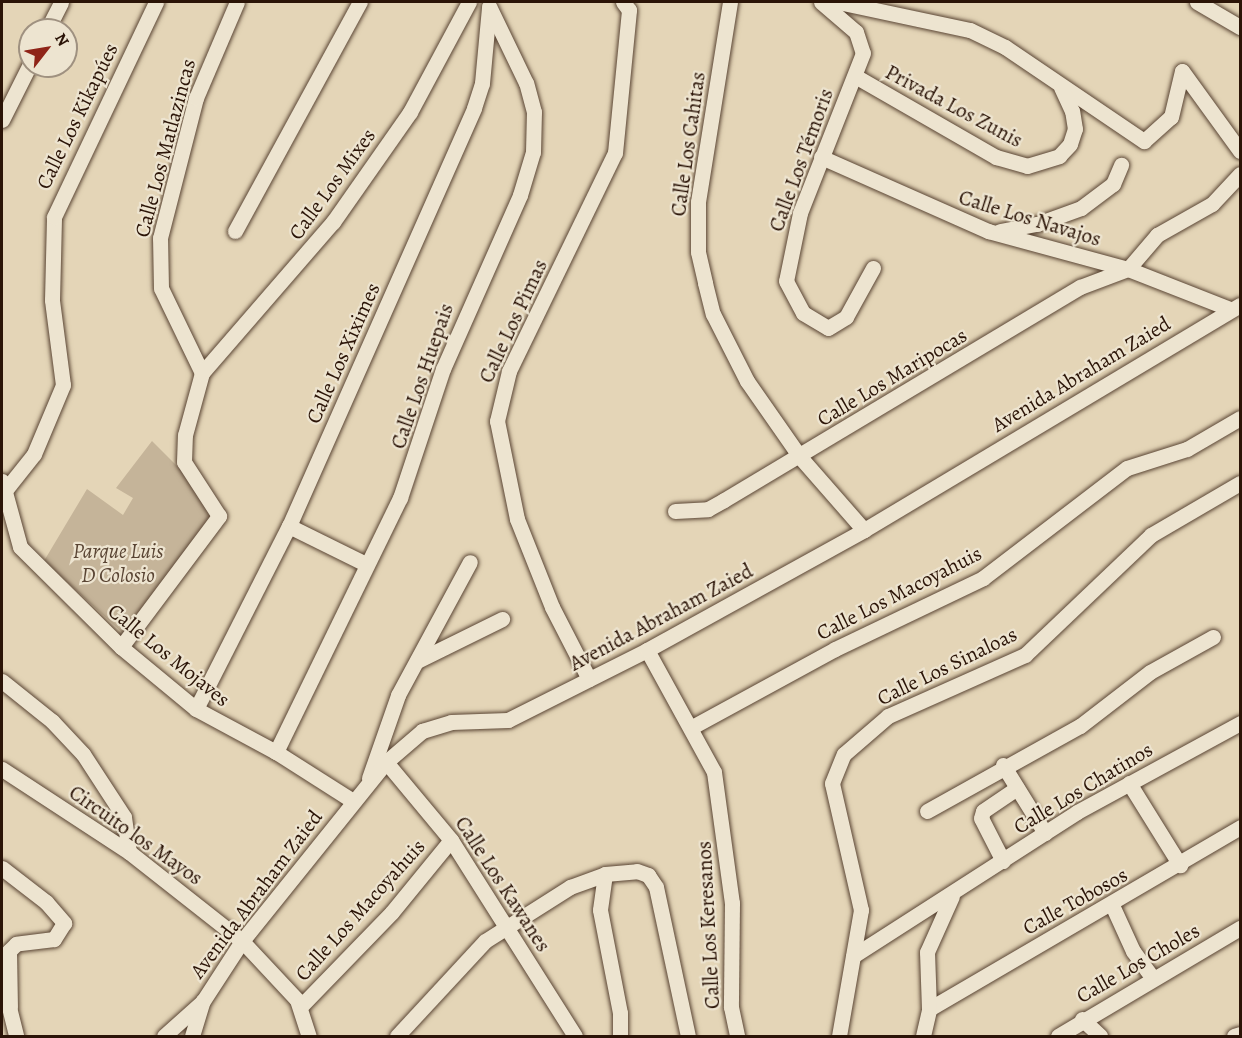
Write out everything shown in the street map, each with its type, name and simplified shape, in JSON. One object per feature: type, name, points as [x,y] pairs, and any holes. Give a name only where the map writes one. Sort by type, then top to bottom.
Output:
[{"type":"street","points":[[53,18],[61,2]]},
{"type":"street","name":"Calle Los Kikapúes","points":[[4,484],[34,454],[63,385],[52,300],[54,217],[156,2]]},
{"type":"street","name":"Calle Los Matlazincas","points":[[202,373],[161,288],[160,238],[196,98],[237,2]]},
{"type":"street","points":[[235,231],[360,2]]},
{"type":"street","name":"Calle Los Mixes","points":[[202,373],[333,222],[410,112],[470,2]]},
{"type":"street","name":"Calle Los Cahitas","points":[[730,2],[698,202],[698,252],[713,314],[729,349],[800,457],[864,530]]},
{"type":"street","name":"Calle Los Témoris","points":[[821,2],[860,38],[863,53],[821,157],[787,266],[793,299],[822,326],[834,327],[856,303],[873,268]]},
{"type":"street","points":[[838,2],[970,30],[1059,83],[1144,141],[1171,117],[1182,71],[1240,151]]},
{"type":"street","points":[[1197,2],[1240,27]]},
{"type":"street","name":"Calle Los Xiximes","points":[[196,709],[289,526],[476,102],[489,4]]},
{"type":"street","name":"Calle Los Huepais","points":[[276,752],[414,464],[443,369],[520,195],[533,152],[534,112],[526,83],[489,4]]},
{"type":"street","name":"Calle Los Pimas","points":[[589,679],[552,607],[516,519],[503,471],[497,421],[509,371],[615,153],[628,4]]},
{"type":"street","name":"Privada Los Zunis","points":[[855,76],[996,157],[1027,166],[1059,156],[1070,144],[1075,129],[1072,111],[1059,83]]},
{"type":"street","points":[[2,120],[23,78]]},
{"type":"street","name":"Calle Los Navajos","points":[[821,157],[988,231],[1128,269],[1235,307]]},
{"type":"street","points":[[988,231],[1037,224],[1081,208],[1113,184],[1121,165]]},
{"type":"street","points":[[1128,269],[1157,235],[1212,204],[1240,174]]},
{"type":"street","name":"Calle Los Maripocas","points":[[675,511],[708,509],[800,457],[1080,287],[1128,269]]},
{"type":"street","name":"Avenida Abraham Zaied","points":[[192,1036],[203,1001],[242,941],[352,801],[386,762],[422,730],[451,722],[508,720],[647,650],[864,530],[1235,307]]},
{"type":"street","points":[[121,647],[219,516],[184,462],[185,435],[202,373]]},
{"type":"street","name":"Calle Los Macoyahuis","points":[[692,727],[835,650],[984,578],[1127,468],[1186,449],[1240,418]]},
{"type":"street","name":"Calle Los Sinaloas","points":[[839,1036],[861,910],[858,882],[832,783],[844,754],[888,716],[1025,655],[1151,535],[1240,483]]},
{"type":"street","points":[[4,484],[8,534]]},
{"type":"street","points":[[289,526],[366,564]]},
{"type":"street","name":"Calle Los Mojaves","points":[[8,534],[42,573],[121,647],[196,709],[276,752],[352,801]]},
{"type":"street","points":[[368,784],[379,739],[417,661],[470,562]]},
{"type":"street","points":[[417,661],[502,619]]},
{"type":"street","points":[[927,811],[1003,765],[1080,726],[1150,672],[1213,637]]},
{"type":"street","name":"Calle Los Keresanos","points":[[647,650],[692,727],[714,772],[721,802],[732,903],[731,1007],[737,1036]]},
{"type":"street","points":[[2,681],[52,721],[83,754],[124,816],[129,852]]},
{"type":"street","name":"Calle Los Chatinos","points":[[853,956],[952,896],[1045,833],[1129,783],[1240,723]]},
{"type":"street","name":"Calle Los Kawanes","points":[[386,762],[451,840],[508,925],[575,1036]]},
{"type":"street","points":[[1003,765],[1045,833]]},
{"type":"street","name":"Circuito los Mayos","points":[[2,769],[129,852],[242,941],[300,1007]]},
{"type":"street","points":[[1129,783],[1180,865]]},
{"type":"street","points":[[1003,861],[981,818],[982,811],[1017,788]]},
{"type":"street","name":"Calle Tobosos","points":[[929,1009],[1112,905],[1240,827]]},
{"type":"street","name":"Calle Los Macoyahuis","points":[[300,1007],[392,912],[451,840]]},
{"type":"street","points":[[2,868],[46,902],[64,923],[54,939],[16,944],[9,951],[10,1007]]},
{"type":"street","points":[[398,1036],[459,965],[508,925],[570,887],[605,874],[642,871],[652,880],[688,1036]]},
{"type":"street","points":[[605,874],[600,910],[620,1013],[620,1036]]},
{"type":"street","points":[[923,1036],[929,1009],[927,952],[952,896]]},
{"type":"street","points":[[1112,905],[1133,951],[1153,979]]},
{"type":"street","name":"Calle Los Choles","points":[[1058,1036],[1082,1019],[1240,928]]},
{"type":"street","points":[[2,985],[10,1007],[16,1036]]},
{"type":"street","points":[[164,1036],[203,1001]]},
{"type":"street","points":[[300,1007],[309,1036]]},
{"type":"street","points":[[1082,1019],[1100,1036]]},
{"type":"street","points":[[1234,1036],[1240,1034]]},
{"type":"green space","name":"Parque Luis D Colosio","points":[[152,441],[187,476],[215,515],[126,636],[44,561],[87,489],[123,515],[133,498],[116,488]]}]
